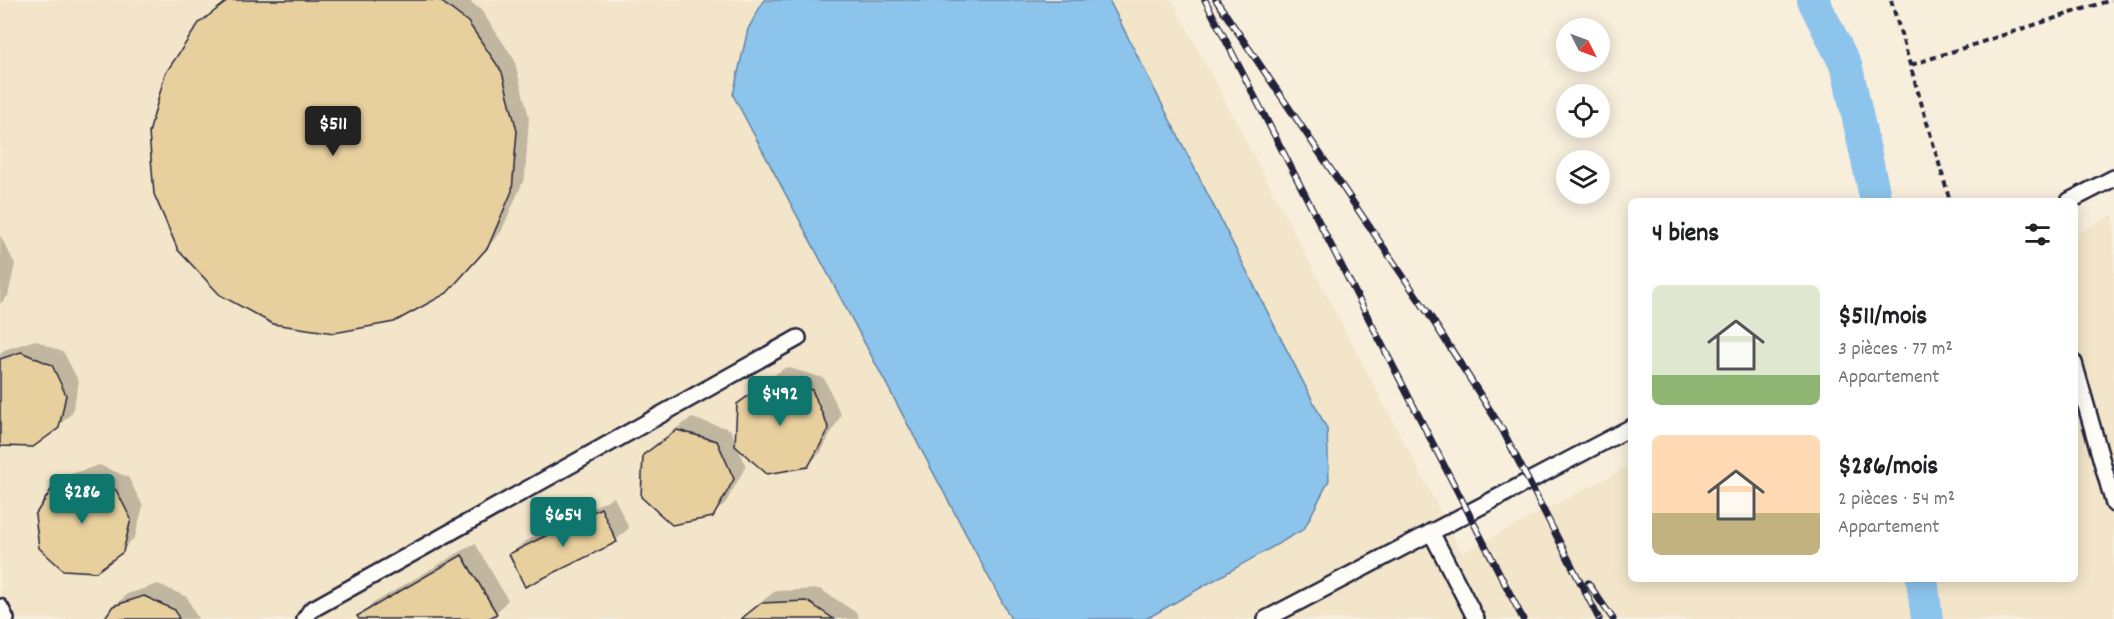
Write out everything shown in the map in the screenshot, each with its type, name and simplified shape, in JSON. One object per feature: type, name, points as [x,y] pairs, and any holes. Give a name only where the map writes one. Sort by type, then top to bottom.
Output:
[{"type":"lane","points":[[2075,198],[2114,178]]},
{"type":"lane","points":[[305,619],[311,610],[798,338]]},
{"type":"lane","points":[[2078,376],[2114,504]]},
{"type":"lane","points":[[1266,619],[1628,429]]},
{"type":"lane","points":[[1431,532],[1476,619]]},
{"type":"lane","points":[[0,607],[6,619]]},
{"type":"path","points":[[1891,0],[1949,198]]},
{"type":"path","points":[[1911,65],[2111,0]]},
{"type":"shaded area","points":[[0,0],[1172,0],[1462,553],[1628,467],[1628,582],[2078,582],[2078,233],[2114,214],[2114,619],[0,619]]},
{"type":"water","points":[[764,0],[1109,0],[1327,429],[1329,480],[1304,529],[1146,619],[1011,619],[733,95],[748,29]]},
{"type":"building","points":[[229,0],[439,0],[468,22],[502,72],[517,131],[512,191],[488,247],[447,293],[394,322],[334,333],[273,324],[220,295],[178,250],[154,194],[149,133],[165,74],[199,23]]},
{"type":"building","points":[[21,352],[52,365],[66,395],[59,428],[33,447],[0,446],[0,359]]},
{"type":"building","points":[[772,379],[812,390],[829,429],[808,467],[767,474],[735,446],[737,404]]},
{"type":"building","points":[[677,430],[717,441],[734,479],[713,517],[672,525],[641,497],[643,455]]},
{"type":"building","points":[[85,477],[116,490],[131,519],[123,552],[96,572],[63,570],[39,548],[35,515],[53,487]]},
{"type":"building","points":[[601,508],[617,542],[525,587],[509,554]]},
{"type":"building","points":[[462,555],[497,614],[488,619],[359,619],[357,616]]},
{"type":"building","points":[[144,596],[175,610],[179,619],[104,619],[113,606]]},
{"type":"building","points":[[807,601],[834,619],[741,619],[761,603]]},
{"type":"waterway","points":[[1813,0],[1847,68],[1875,198]]},
{"type":"waterway","points":[[1922,582],[1927,619]]},
{"type":"railway","points":[[1205,0],[1523,619]]},
{"type":"railway","points":[[1216,0],[1430,316],[1502,429],[1599,619]]},
{"type":"railway","points":[[1588,583],[1613,619]]}]
